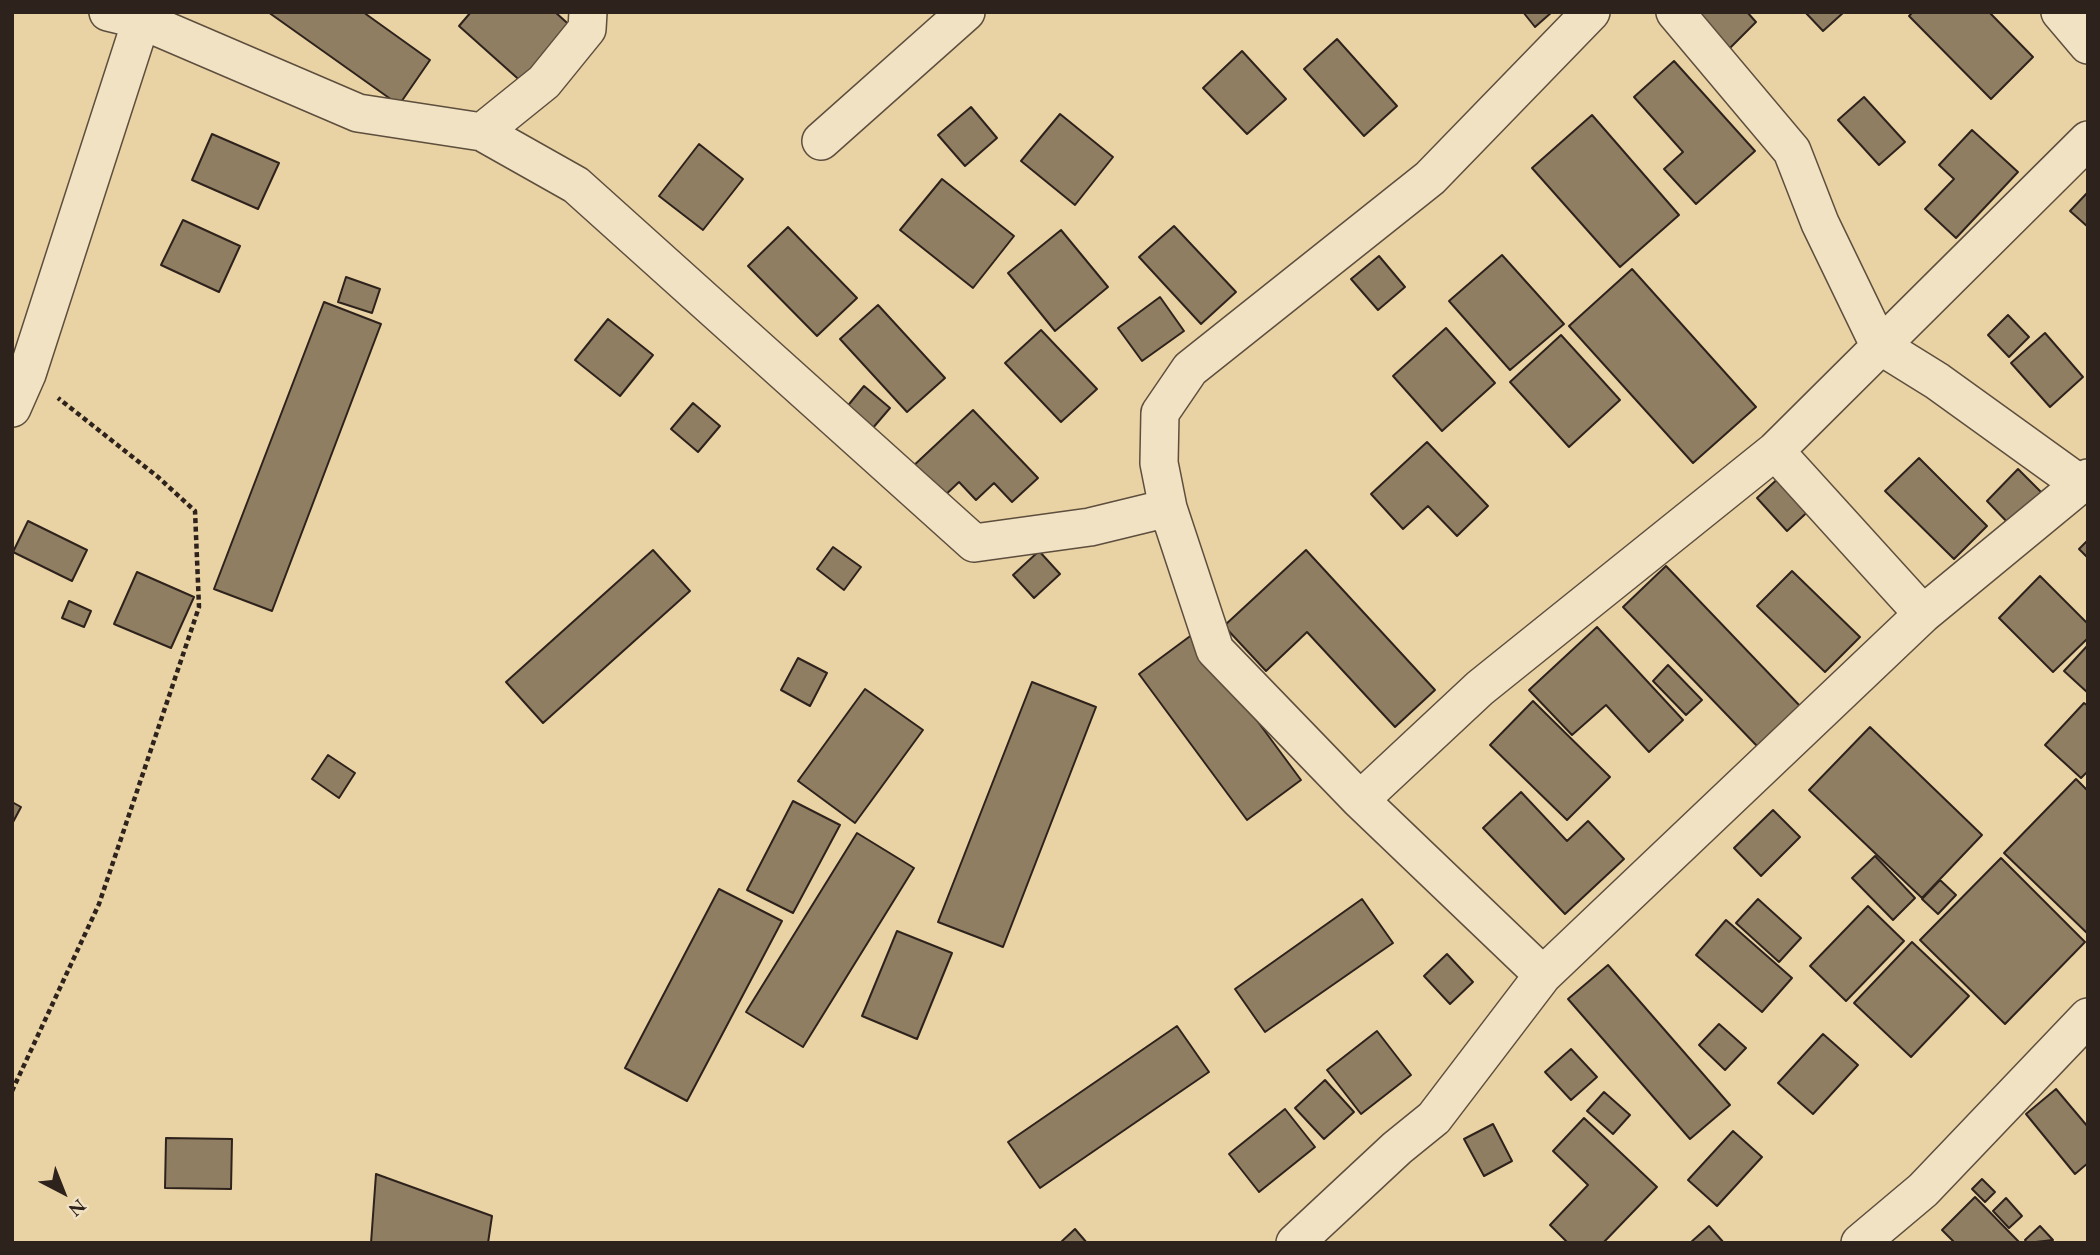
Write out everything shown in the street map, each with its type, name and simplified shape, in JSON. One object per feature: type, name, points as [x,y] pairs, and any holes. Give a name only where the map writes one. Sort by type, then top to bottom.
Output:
[{"type":"street","points":[[482,132],[544,82],[587,29],[588,12]]},
{"type":"street","points":[[821,141],[966,12]]},
{"type":"street","points":[[1543,975],[1360,800],[1215,650],[1168,508],[1160,463],[1160,413],[1190,369],[1430,178],[1591,12]]},
{"type":"street","points":[[1296,1243],[1397,1148],[1434,1118],[1543,975],[1923,614],[2084,481],[1879,345],[1820,223],[1792,151],[1675,12]]},
{"type":"street","points":[[2060,12],[2088,45]]},
{"type":"street","points":[[12,408],[27,374],[131,15],[358,113],[482,132],[576,185],[974,543],[1090,527],[1168,508]]},
{"type":"street","points":[[1360,800],[1480,688],[1774,452],[2088,140]]},
{"type":"street","points":[[1774,452],[1923,614]]},
{"type":"street","points":[[1860,1243],[1923,1190],[2088,1017]]},
{"type":"path","points":[[12,1091],[99,904],[200,607],[195,511],[158,477],[27,374]]},
{"type":"building","points":[[268,12],[363,12],[430,60],[399,105]]},
{"type":"building","points":[[471,12],[555,12],[575,30],[525,85],[459,26]]},
{"type":"building","points":[[1523,12],[1552,12],[1535,27]]},
{"type":"building","points":[[1684,12],[1747,12],[1756,22],[1725,53]]},
{"type":"building","points":[[1805,12],[1844,12],[1823,31]]},
{"type":"building","points":[[1913,12],[1989,12],[2033,57],[1991,99],[1909,16]]},
{"type":"building","points":[[1337,39],[1397,106],[1364,136],[1304,69]]},
{"type":"building","points":[[1242,51],[1286,99],[1247,134],[1203,88]]},
{"type":"building","points":[[1674,61],[1755,151],[1696,204],[1664,169],[1683,152],[1634,97]]},
{"type":"building","points":[[1864,97],[1905,142],[1879,165],[1838,120]]},
{"type":"building","points":[[971,107],[997,138],[965,166],[938,135]]},
{"type":"building","points":[[1060,114],[1113,157],[1075,205],[1021,161]]},
{"type":"building","points":[[1592,115],[1679,215],[1620,267],[1532,168]]},
{"type":"building","points":[[1972,130],[2018,172],[1956,238],[1925,209],[1954,179],[1939,165]]},
{"type":"building","points":[[212,134],[279,163],[258,209],[192,180]]},
{"type":"building","points":[[699,144],[743,179],[703,230],[659,196]]},
{"type":"building","points":[[942,179],[1014,236],[973,288],[900,230]]},
{"type":"building","points":[[2088,192],[2088,227],[2070,211]]},
{"type":"building","points":[[183,220],[240,246],[219,292],[161,265]]},
{"type":"building","points":[[1174,226],[1236,292],[1201,324],[1139,257]]},
{"type":"building","points":[[788,227],[857,298],[817,336],[748,266]]},
{"type":"building","points":[[1061,230],[1108,287],[1055,331],[1008,273]]},
{"type":"building","points":[[1502,255],[1564,324],[1510,370],[1449,301]]},
{"type":"building","points":[[1379,256],[1405,287],[1378,310],[1351,279]]},
{"type":"building","points":[[1632,269],[1756,407],[1693,463],[1569,326]]},
{"type":"building","points":[[346,277],[380,289],[372,313],[338,302]]},
{"type":"building","points":[[1160,297],[1184,331],[1142,361],[1118,328]]},
{"type":"building","points":[[324,302],[381,324],[272,611],[214,589]]},
{"type":"building","points":[[878,305],[945,378],[907,412],[840,339]]},
{"type":"building","points":[[2008,315],[2029,337],[2009,357],[1988,335]]},
{"type":"building","points":[[608,319],[653,355],[620,396],[575,360]]},
{"type":"building","points":[[1446,328],[1495,383],[1442,431],[1393,376]]},
{"type":"building","points":[[1041,330],[1097,389],[1061,422],[1005,363]]},
{"type":"building","points":[[2045,333],[2083,377],[2050,407],[2011,363]]},
{"type":"building","points":[[1561,335],[1620,400],[1569,447],[1510,382]]},
{"type":"building","points":[[864,386],[890,408],[866,436],[841,414]]},
{"type":"building","points":[[693,403],[720,426],[698,452],[671,429]]},
{"type":"building","points":[[973,410],[1038,478],[1012,502],[994,483],[976,500],[959,482],[940,500],[910,469]]},
{"type":"building","points":[[1427,442],[1488,506],[1457,536],[1428,506],[1403,529],[1371,494]]},
{"type":"building","points":[[1919,458],[1987,526],[1954,559],[1885,491]]},
{"type":"building","points":[[2018,469],[2042,493],[2011,526],[1987,501]]},
{"type":"building","points":[[1784,473],[1815,505],[1787,531],[1757,498]]},
{"type":"building","points":[[28,521],[87,550],[72,581],[13,552]]},
{"type":"building","points":[[2088,540],[2088,558],[2079,549]]},
{"type":"building","points":[[833,547],[861,567],[844,590],[817,569]]},
{"type":"building","points":[[653,550],[690,591],[543,723],[506,682]]},
{"type":"building","points":[[1306,550],[1435,690],[1395,727],[1307,632],[1266,671],[1224,626]]},
{"type":"building","points":[[1039,551],[1060,574],[1034,598],[1013,575]]},
{"type":"building","points":[[1666,566],[1800,706],[1757,746],[1623,607]]},
{"type":"building","points":[[1792,571],[1860,637],[1825,672],[1757,606]]},
{"type":"building","points":[[137,572],[194,597],[171,648],[114,624]]},
{"type":"building","points":[[2040,576],[2088,624],[2088,638],[2053,672],[1999,618]]},
{"type":"building","points":[[69,601],[91,611],[84,627],[62,618]]},
{"type":"building","points":[[1597,627],[1683,720],[1649,752],[1606,705],[1572,735],[1529,690]]},
{"type":"building","points":[[1193,634],[1301,780],[1247,820],[1139,674]]},
{"type":"building","points":[[2088,645],[2088,693],[2064,671]]},
{"type":"building","points":[[798,658],[827,673],[810,706],[781,690]]},
{"type":"building","points":[[1668,665],[1702,700],[1686,715],[1653,681]]},
{"type":"building","points":[[1032,682],[1096,707],[1003,947],[938,922]]},
{"type":"building","points":[[865,689],[923,730],[855,823],[798,781]]},
{"type":"building","points":[[1533,701],[1610,777],[1567,820],[1490,745]]},
{"type":"building","points":[[2084,703],[2088,706],[2088,771],[2081,778],[2045,745]]},
{"type":"building","points":[[1870,727],[1982,835],[1922,898],[1809,790]]},
{"type":"building","points":[[328,755],[355,773],[339,798],[312,779]]},
{"type":"building","points":[[2076,779],[2088,791],[2088,934],[2004,853]]},
{"type":"building","points":[[1521,792],[1567,841],[1588,821],[1624,859],[1565,914],[1483,828]]},
{"type":"building","points":[[793,801],[840,825],[793,913],[747,890]]},
{"type":"building","points":[[12,802],[21,807],[12,824]]},
{"type":"building","points":[[1773,810],[1800,837],[1761,876],[1734,848]]},
{"type":"building","points":[[857,833],[914,868],[803,1047],[746,1012]]},
{"type":"building","points":[[1875,856],[1915,898],[1893,920],[1852,878]]},
{"type":"building","points":[[2001,858],[2085,942],[2005,1024],[1920,940]]},
{"type":"building","points":[[1940,880],[1956,895],[1938,914],[1922,899]]},
{"type":"building","points":[[719,889],[782,921],[687,1101],[625,1068]]},
{"type":"building","points":[[1362,899],[1393,943],[1265,1032],[1235,989]]},
{"type":"building","points":[[1758,899],[1801,938],[1779,962],[1736,923]]},
{"type":"building","points":[[1868,906],[1904,941],[1846,1001],[1810,966]]},
{"type":"building","points":[[1726,920],[1792,978],[1762,1012],[1696,955]]},
{"type":"building","points":[[897,931],[952,953],[917,1039],[862,1016]]},
{"type":"building","points":[[1912,942],[1969,996],[1911,1057],[1854,1003]]},
{"type":"building","points":[[1447,954],[1473,982],[1450,1004],[1424,976]]},
{"type":"building","points":[[1608,965],[1730,1105],[1690,1139],[1568,999]]},
{"type":"building","points":[[1719,1024],[1746,1048],[1725,1070],[1699,1045]]},
{"type":"building","points":[[1177,1026],[1209,1072],[1040,1188],[1008,1142]]},
{"type":"building","points":[[1377,1031],[1411,1075],[1361,1114],[1327,1070]]},
{"type":"building","points":[[1823,1034],[1858,1065],[1813,1114],[1778,1083]]},
{"type":"building","points":[[1571,1049],[1597,1077],[1571,1100],[1545,1072]]},
{"type":"building","points":[[1325,1080],[1354,1112],[1324,1139],[1295,1108]]},
{"type":"building","points":[[2056,1089],[2088,1127],[2088,1163],[2075,1174],[2026,1114]]},
{"type":"building","points":[[1604,1092],[1630,1115],[1613,1134],[1587,1111]]},
{"type":"building","points":[[1285,1109],[1315,1147],[1259,1192],[1229,1154]]},
{"type":"building","points":[[1584,1118],[1657,1187],[1603,1243],[1568,1243],[1550,1225],[1588,1185],[1553,1151]]},
{"type":"building","points":[[1493,1124],[1512,1161],[1484,1176],[1464,1139]]},
{"type":"building","points":[[1733,1131],[1762,1157],[1717,1206],[1688,1180]]},
{"type":"building","points":[[166,1138],[232,1139],[231,1189],[165,1188]]},
{"type":"building","points":[[376,1174],[492,1216],[488,1243],[371,1243]]},
{"type":"building","points":[[1982,1179],[1995,1192],[1985,1202],[1972,1189]]},
{"type":"building","points":[[1975,1197],[2019,1242],[1955,1243],[1942,1230]]},
{"type":"building","points":[[2006,1198],[2022,1216],[2009,1228],[1993,1211]]},
{"type":"building","points":[[1709,1226],[1724,1243],[1690,1243]]},
{"type":"building","points":[[2040,1226],[2053,1240],[2027,1243],[2025,1240]]},
{"type":"building","points":[[1075,1229],[1087,1243],[1060,1243]]}]
